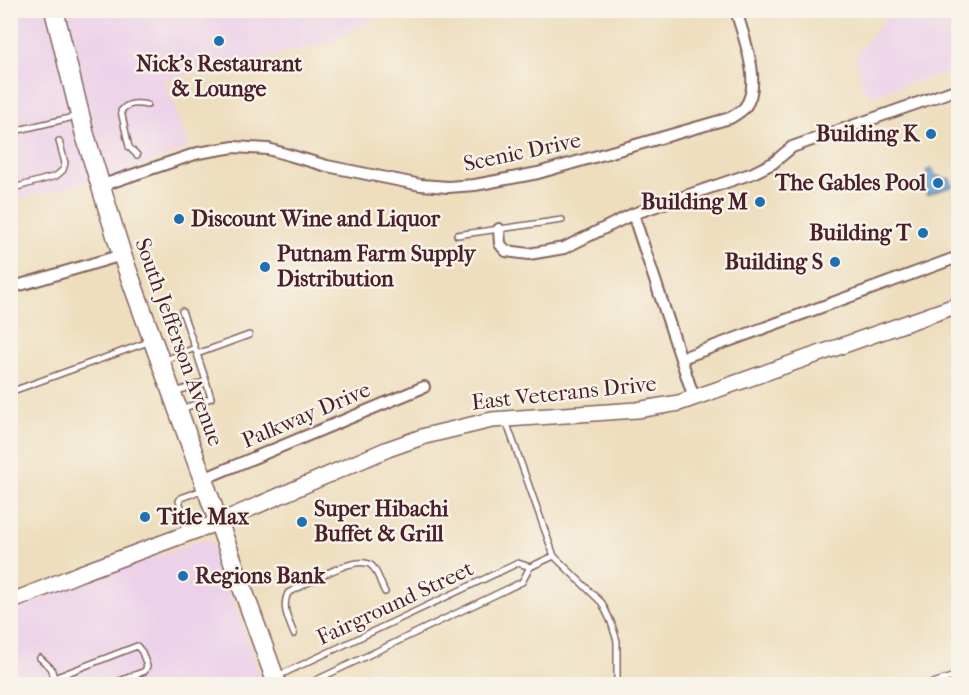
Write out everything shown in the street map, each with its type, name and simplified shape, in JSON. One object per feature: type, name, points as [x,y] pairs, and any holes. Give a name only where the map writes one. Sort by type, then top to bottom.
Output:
[{"type":"main road","name":"South Jefferson Avenue","points":[[54,10],[80,115],[122,255],[276,681]]},
{"type":"street","name":"Scenic Drive","points":[[100,186],[198,153],[234,147],[268,149],[327,166],[421,185],[448,187],[475,185],[538,173],[730,118],[744,110],[752,96],[752,70],[736,10]]},
{"type":"street","points":[[499,229],[500,244],[506,251],[529,254],[564,248],[633,214],[753,173],[773,163],[792,147],[958,89]]},
{"type":"street","points":[[633,214],[694,398]]},
{"type":"street","points":[[10,288],[122,255]]},
{"type":"street","points":[[682,358],[958,257]]},
{"type":"street","name":"East Veterans Drive","points":[[10,602],[78,574],[219,522],[401,444],[470,424],[506,419],[638,410],[694,398],[958,305]]},
{"type":"street","name":"Palkway Drive","points":[[204,484],[424,387]]},
{"type":"lane","points":[[137,154],[129,147],[121,111],[124,107],[135,103],[147,105]]},
{"type":"lane","points":[[10,132],[80,115]]},
{"type":"lane","points":[[10,189],[56,176],[63,170],[64,163],[59,141]]},
{"type":"lane","points":[[456,234],[562,220]]},
{"type":"lane","points":[[178,410],[211,398],[182,310]]},
{"type":"lane","points":[[197,354],[249,335]]},
{"type":"lane","points":[[10,392],[152,340]]},
{"type":"lane","points":[[160,362],[195,348]]},
{"type":"lane","points":[[171,393],[206,381]]},
{"type":"lane","points":[[506,419],[554,556],[602,603],[611,622],[618,641],[617,684]]},
{"type":"lane","points":[[184,534],[184,516],[178,501],[204,484]]},
{"type":"lane","name":"Fairground Street","points":[[308,684],[522,582],[530,567],[554,556]]},
{"type":"lane","points":[[294,634],[285,608],[288,593],[344,566],[365,563],[372,566],[385,592]]},
{"type":"lane","name":"Fairground Street","points":[[276,681],[518,564],[530,567]]},
{"type":"lane","points":[[54,678],[137,646],[147,666],[145,671],[112,684]]},
{"type":"lane","points":[[40,658],[51,668],[56,684]]},
{"type":"lane","points":[[930,684],[958,675]]},
{"type":"shaded area","points":[[10,11],[386,11],[332,42],[164,80],[189,147],[118,175],[11,201]]},
{"type":"shaded area","points":[[891,11],[958,11],[958,69],[870,95],[864,88],[855,56]]},
{"type":"shaded area","points":[[207,540],[213,544],[263,684],[11,684],[10,612],[78,584]]},
{"type":"water","name":"The Gables Pool","points":[[932,168],[935,175],[945,179],[949,178],[953,186],[927,195],[924,186],[929,177],[926,171]]},
{"type":"place","name":"Nick's Restaurant & Lounge","points":[[219,41]]},
{"type":"place","name":"Building K","points":[[931,134]]},
{"type":"place","name":"The Gables Pool","points":[[938,183]]},
{"type":"place","name":"Building M","points":[[760,202]]},
{"type":"place","name":"Discount Wine and Liquor","points":[[179,219]]},
{"type":"place","name":"Building T","points":[[923,233]]},
{"type":"place","name":"Building S","points":[[835,262]]},
{"type":"place","name":"Putnam Farm Supply Distribution","points":[[265,267]]},
{"type":"place","name":"Title Max","points":[[145,517]]},
{"type":"place","name":"Super Hibachi Buffet & Grill","points":[[302,522]]},
{"type":"place","name":"Regions Bank","points":[[183,576]]}]
